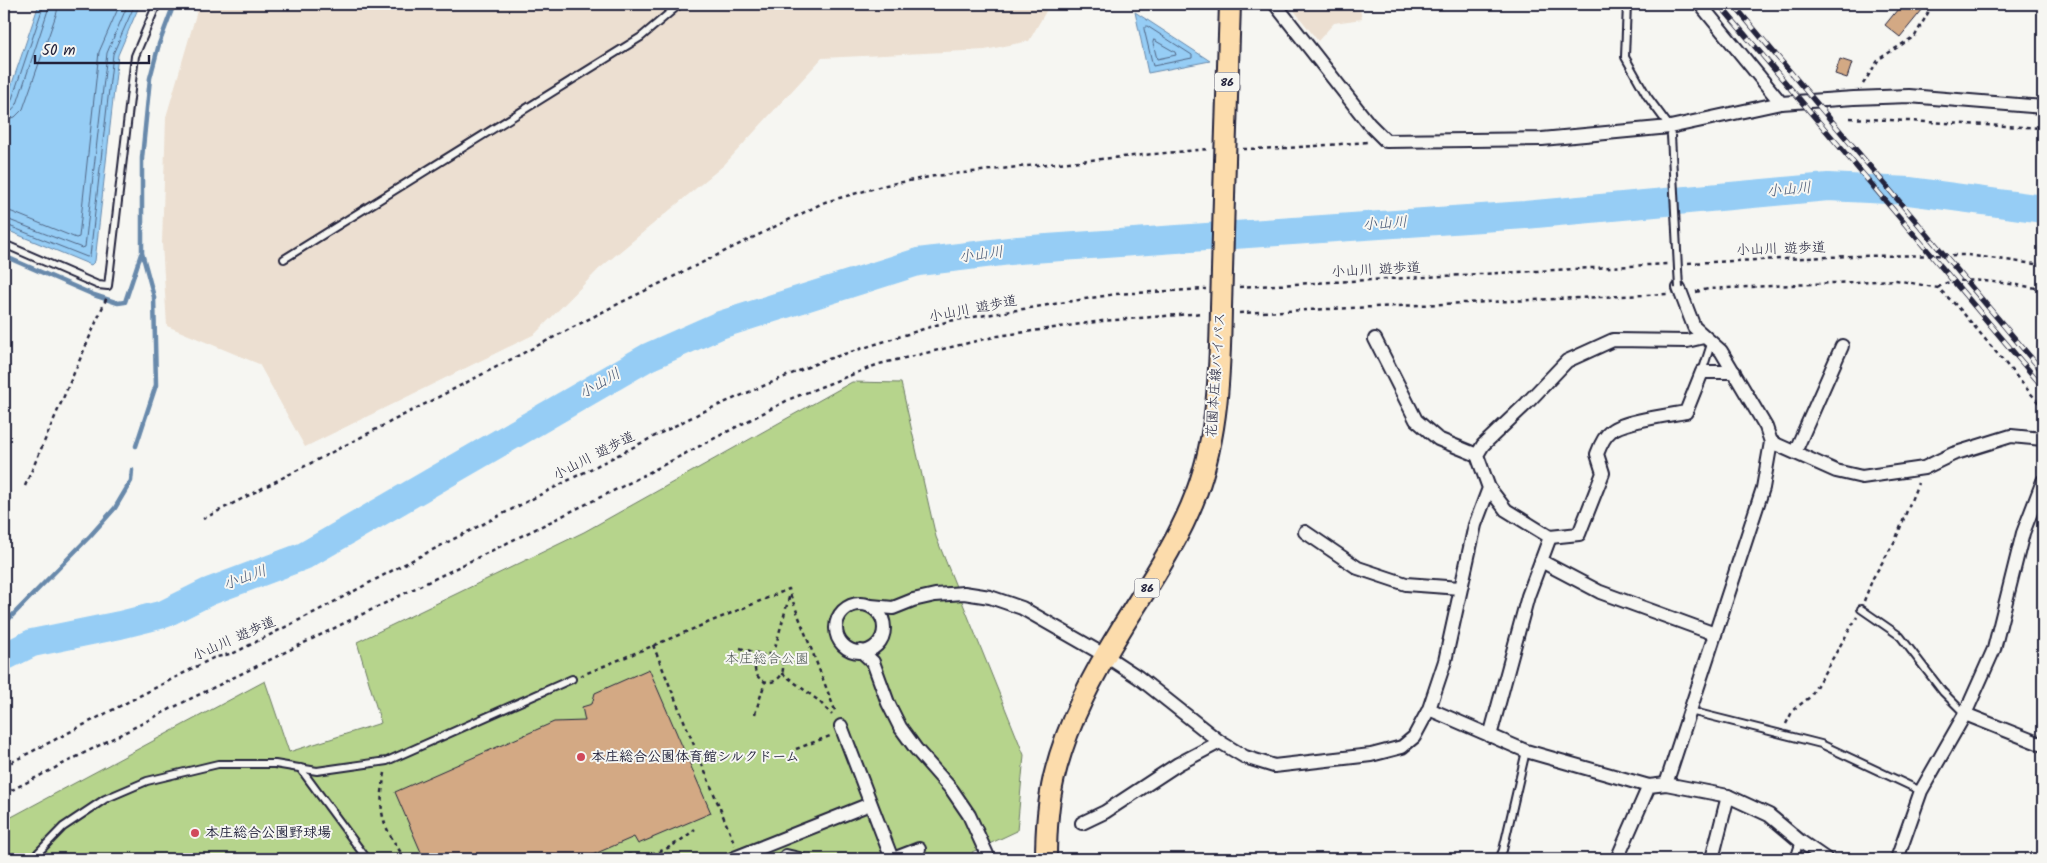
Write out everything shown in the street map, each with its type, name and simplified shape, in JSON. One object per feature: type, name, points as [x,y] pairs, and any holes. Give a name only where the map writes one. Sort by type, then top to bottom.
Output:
[{"type":"main road","name":"花園本庄線バイパス","points":[[1046,859],[1046,831],[1054,777],[1070,727],[1106,656],[1167,556],[1196,495],[1211,444],[1217,401],[1221,311],[1230,4]]},
{"type":"street","points":[[1276,4],[1369,124],[1386,141],[1542,139],[1671,131],[1781,102],[1854,98],[1909,96],[2043,107]]},
{"type":"street","points":[[1700,4],[1781,102]]},
{"type":"street","points":[[1666,784],[1763,488],[1771,442],[1766,427],[1721,351],[1694,327],[1680,291]]},
{"type":"street","points":[[1375,339],[1416,420],[1438,439],[1477,455],[1489,488],[1506,510],[1550,537],[1579,534],[1603,473],[1596,454],[1601,443],[1611,430],[1648,418],[1686,412],[1702,372],[1734,372]]},
{"type":"street","points":[[1477,455],[1483,445],[1567,361],[1613,340],[1708,340]]},
{"type":"street","points":[[1795,452],[1842,346]]},
{"type":"street","points":[[1771,442],[1836,471],[1862,477],[1924,468],[1953,454],[2012,436],[2043,439]]},
{"type":"street","points":[[1897,859],[1921,791],[1965,714],[1994,649],[2023,533],[2039,488],[2043,482]]},
{"type":"street","points":[[989,859],[963,806],[900,727],[888,703],[873,662],[861,651],[846,647],[841,642],[838,635],[838,620],[841,613],[848,607],[863,604],[894,608],[913,600],[935,595],[964,593],[990,597],[1022,608],[1106,656],[1138,677],[1220,742],[1245,757],[1274,766],[1371,755],[1402,747],[1414,737],[1429,709],[1445,661],[1475,524],[1489,488]]},
{"type":"street","points":[[1305,532],[1358,568],[1406,584],[1460,588]]},
{"type":"street","points":[[1490,736],[1528,596],[1550,537]]},
{"type":"street","points":[[1541,561],[1600,592],[1715,634]]},
{"type":"street","points":[[871,606],[882,618],[884,626],[883,634],[875,647],[873,662]]},
{"type":"street","points":[[884,626],[894,608]]},
{"type":"street","points":[[861,651],[875,647]]},
{"type":"street","points":[[1429,709],[1526,751],[1648,786],[1666,784],[1728,796],[1769,815],[1800,841],[1826,859]]},
{"type":"street","points":[[1965,714],[2043,745]]},
{"type":"street","points":[[842,728],[893,859],[919,849]]},
{"type":"street","points":[[1082,823],[1105,812],[1178,764],[1220,742]]},
{"type":"street","points":[[1617,859],[1648,786]]},
{"type":"street","points":[[1712,859],[1728,796]]},
{"type":"street","points":[[736,858],[870,804]]},
{"type":"street","points":[[786,856],[799,859]]},
{"type":"lane","points":[[4,244],[98,285],[108,286],[135,56],[157,4]]},
{"type":"lane","points":[[284,260],[641,37],[680,4]]},
{"type":"lane","points":[[1628,4],[1625,57],[1647,96],[1671,131],[1680,291]]},
{"type":"lane","points":[[1702,372],[1708,340]]},
{"type":"lane","points":[[1861,609],[1900,636],[1943,692],[1965,714]]},
{"type":"lane","points":[[32,859],[63,828],[91,808],[105,799],[147,781],[218,764],[275,764],[317,771],[387,761],[572,679]]},
{"type":"lane","points":[[1690,711],[1821,744],[1921,791]]},
{"type":"lane","points":[[1499,859],[1526,751]]},
{"type":"lane","points":[[300,768],[367,859]]},
{"type":"lane","points":[[1794,859],[1800,841]]},
{"type":"path","points":[[1854,98],[1879,59],[1915,36],[1933,4]]},
{"type":"path","points":[[1850,118],[2043,128]]},
{"type":"path","points":[[203,519],[614,306],[825,202],[886,184],[935,176],[1160,153],[1225,154],[1386,141]]},
{"type":"path","name":"小山川 遊歩道","points":[[1682,263],[1852,256],[1968,255],[2043,265]]},
{"type":"path","name":"小山川 遊歩道","points":[[1236,287],[1672,264]]},
{"type":"path","points":[[4,794],[203,692],[623,486],[790,399],[870,368],[998,336],[1111,320],[1188,313],[1599,296],[1896,280],[1938,288],[1959,308],[2043,408]]},
{"type":"path","points":[[1938,288],[1950,281],[1982,280],[2043,289]]},
{"type":"path","name":"小山川 遊歩道","points":[[4,766],[206,661],[234,653],[317,611],[700,413],[822,361],[949,321],[1116,294],[1206,289]]},
{"type":"path","points":[[25,486],[105,305],[107,295]]},
{"type":"path","points":[[572,679],[789,589],[842,728]]},
{"type":"path","points":[[773,655],[790,594]]},
{"type":"path","points":[[653,645],[736,858]]},
{"type":"path","points":[[740,648],[764,655],[773,655],[780,660],[783,669],[777,680],[765,682],[759,678],[755,670],[757,661],[764,655]]},
{"type":"path","points":[[782,673],[819,701],[842,728]]},
{"type":"path","points":[[755,714],[765,682]]},
{"type":"path","points":[[796,749],[842,728]]},
{"type":"path","points":[[387,761],[380,797],[383,824],[405,859]]},
{"type":"path","points":[[612,859],[624,853],[639,855],[660,852],[679,843],[695,829]]},
{"type":"shaded area","points":[[199,4],[1050,4],[1029,41],[985,50],[822,58],[724,165],[599,269],[535,334],[305,447],[259,364],[167,326],[162,243],[166,117]]},
{"type":"shaded area","points":[[1289,4],[1359,4],[1362,19],[1334,23],[1318,41]]},
{"type":"green space","name":"本庄総合公園","points":[[852,382],[901,383],[936,537],[1024,755],[1017,831],[972,852],[975,859],[4,859],[4,821],[265,681],[289,752],[381,723],[357,642],[584,532]]},
{"type":"water","points":[[39,4],[140,4],[118,55],[95,261],[91,265],[4,229],[4,107]]},
{"type":"water","points":[[1135,12],[1210,61],[1148,73]]},
{"type":"building","points":[[1902,4],[1927,4],[1900,37],[1885,25]]},
{"type":"building","points":[[1840,59],[1852,63],[1847,78],[1835,74]]},
{"type":"building","name":"本庄総合公園体育館シルクドーム","points":[[649,669],[711,813],[638,844],[634,837],[583,859],[424,859],[395,792],[554,722],[585,721],[582,707],[592,704],[595,693]]},
{"type":"waterway","points":[[136,446],[156,385],[154,297],[142,253],[142,158],[150,78],[159,44],[174,4]]},
{"type":"waterway","name":"小山川","points":[[4,657],[32,643],[164,614],[208,592],[304,556],[648,357],[720,325],[918,262],[1018,250],[1525,215],[1828,187],[1909,191],[2043,209]]},
{"type":"waterway","points":[[4,256],[94,295],[118,303],[125,302],[141,254]]},
{"type":"waterway","points":[[4,624],[115,508],[131,481],[132,470]]},
{"type":"railway","points":[[1719,4],[2043,387]]},
{"type":"railway","points":[[1733,4],[2043,372]]},
{"type":"place","name":"本庄総合公園体育館シルクドーム","points":[[581,757]]},
{"type":"place","name":"本庄総合公園野球場","points":[[195,833]]}]
